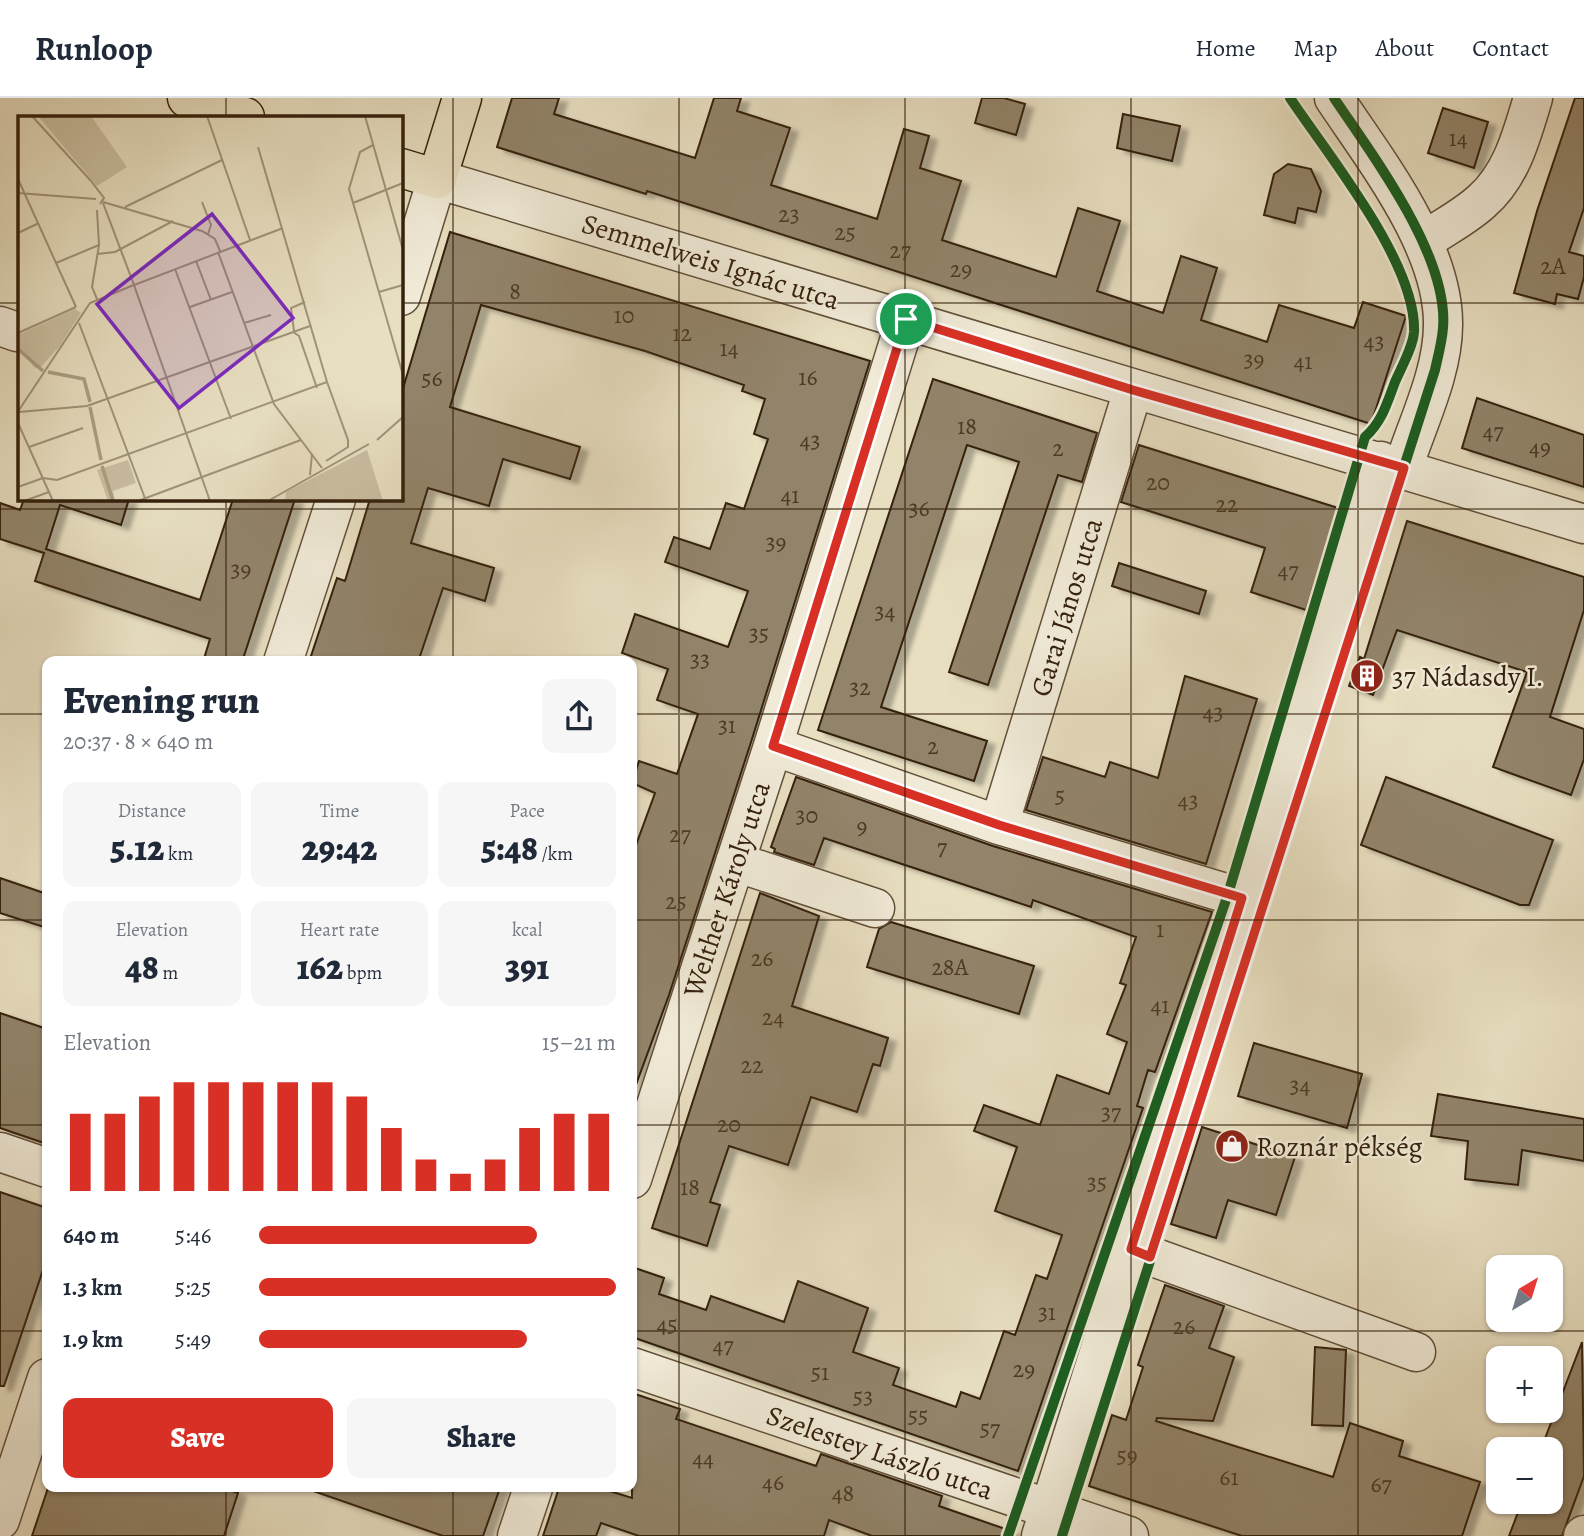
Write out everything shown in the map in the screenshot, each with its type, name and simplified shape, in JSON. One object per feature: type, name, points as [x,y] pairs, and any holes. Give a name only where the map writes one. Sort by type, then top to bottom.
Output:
[{"type":"main road","points":[[187,98],[242,116]]},
{"type":"main road","points":[[437,179],[462,98]]},
{"type":"main road","name":"Semmelweis Ignác utca","points":[[402,168],[437,179]]},
{"type":"street","points":[[1045,1523],[1242,898],[1392,465],[1435,370],[1444,326],[1439,288],[1423,242],[1388,179],[1334,98]]},
{"type":"street","points":[[1423,242],[1482,202],[1502,178],[1520,142],[1532,98]]},
{"type":"street","points":[[402,293],[437,179]]},
{"type":"street","name":"Semmelweis Ignác utca","points":[[437,179],[1584,524]]},
{"type":"street","name":"Welther Károly utca","points":[[637,1164],[773,746],[906,319]]},
{"type":"street","name":"Garai János utca","points":[[999,825],[1133,390]]},
{"type":"street","points":[[285,656],[336,500]]},
{"type":"street","points":[[773,746],[999,825],[1242,898]]},
{"type":"street","points":[[735,862],[875,908]]},
{"type":"street","points":[[0,1152],[42,1166]]},
{"type":"street","points":[[1131,1249],[1416,1352]]},
{"type":"street","name":"Szelestey László utca","points":[[637,1369],[1045,1523],[1129,1536]]},
{"type":"street","points":[[0,1520],[42,1393]]},
{"type":"street","points":[[517,1536],[532,1492]]},
{"type":"building","points":[[512,98],[559,98],[554,114],[695,158],[714,98],[741,98],[737,111],[790,128],[771,185],[877,219],[904,129],[929,136],[920,168],[961,181],[942,240],[1056,277],[1078,208],[1120,221],[1097,291],[1163,313],[1181,256],[1217,268],[1201,320],[1267,342],[1279,305],[1354,328],[1363,302],[1406,316],[1371,424],[647,191],[646,194],[497,147]]},
{"type":"building","points":[[982,98],[1004,98],[1025,104],[1016,135],[975,123]]},
{"type":"building","points":[[1575,98],[1584,98],[1584,208],[1569,252],[1584,256],[1584,277],[1578,299],[1557,294],[1555,304],[1514,293],[1537,211]]},
{"type":"building","points":[[1443,108],[1488,122],[1474,168],[1428,153]]},
{"type":"building","points":[[1123,114],[1180,126],[1172,161],[1117,148]]},
{"type":"building","points":[[1288,164],[1311,169],[1321,191],[1316,212],[1298,208],[1295,223],[1264,215],[1274,174]]},
{"type":"building","points":[[450,232],[870,361],[752,739],[669,995],[637,1082],[637,842],[655,793],[637,785],[637,767],[639,761],[677,774],[698,714],[657,700],[668,669],[622,653],[635,614],[728,647],[748,591],[665,562],[674,537],[710,549],[726,503],[744,509],[768,439],[754,434],[765,399],[742,391],[744,385],[645,351],[481,305],[450,407],[580,447],[570,479],[503,459],[489,506],[428,488],[411,543],[494,568],[485,601],[443,588],[420,656],[311,656],[337,578],[345,581],[370,500],[402,500],[402,392]]},
{"type":"building","points":[[933,379],[1097,433],[1082,482],[1058,475],[988,685],[949,672],[1019,462],[967,445],[881,707],[987,741],[974,781],[818,730]]},
{"type":"building","points":[[1477,398],[1584,435],[1584,487],[1462,448]]},
{"type":"building","points":[[1139,445],[1338,508],[1306,610],[1251,592],[1265,548],[1121,502]]},
{"type":"building","points":[[24,500],[129,500],[121,525],[60,505],[46,549],[200,600],[233,500],[295,500],[244,656],[205,656],[210,639],[35,581],[44,553],[0,539],[0,503],[20,510]]},
{"type":"building","points":[[1407,521],[1584,577],[1584,610],[1550,717],[1584,729],[1584,759],[1571,795],[1493,767],[1527,672],[1397,630],[1373,695],[1349,686],[1360,657],[1364,659]]},
{"type":"building","points":[[1119,563],[1206,591],[1199,614],[1112,586]]},
{"type":"building","points":[[1185,676],[1257,699],[1206,864],[1026,810],[1043,757],[1105,777],[1110,762],[1158,778]]},
{"type":"building","points":[[796,777],[993,846],[1212,912],[1155,1072],[1148,1070],[1137,1106],[1143,1108],[1018,1471],[637,1339],[637,1269],[664,1278],[659,1294],[706,1310],[711,1296],[784,1322],[798,1281],[868,1308],[853,1352],[899,1368],[893,1385],[956,1407],[961,1392],[980,1399],[1004,1331],[1015,1335],[1036,1275],[1047,1279],[1062,1235],[995,1211],[1017,1147],[974,1131],[984,1105],[1040,1125],[1057,1075],[1109,1094],[1127,1042],[1107,1034],[1126,985],[1120,983],[1136,937],[1033,900],[1031,907],[824,838],[814,865],[774,852],[775,849],[771,847]]},
{"type":"building","points":[[1386,777],[1553,840],[1529,905],[1520,905],[1361,845]]},
{"type":"building","points":[[0,878],[42,892],[42,926],[0,913]]},
{"type":"building","points":[[760,893],[819,916],[792,1006],[888,1038],[880,1066],[873,1064],[857,1112],[811,1097],[788,1165],[729,1146],[710,1202],[720,1205],[707,1246],[652,1228]]},
{"type":"building","points":[[891,922],[1034,966],[1019,1014],[867,967],[879,929]]},
{"type":"building","points":[[0,1013],[42,1027],[42,1142],[0,1128]]},
{"type":"building","points":[[1254,1043],[1362,1074],[1347,1128],[1238,1096]]},
{"type":"building","points":[[1438,1094],[1584,1119],[1584,1161],[1522,1150],[1518,1185],[1465,1179],[1468,1141],[1431,1136]]},
{"type":"building","points":[[1202,1127],[1295,1157],[1276,1215],[1228,1200],[1216,1238],[1171,1224]]},
{"type":"building","points":[[0,1192],[42,1206],[42,1273],[4,1386],[0,1386]]},
{"type":"building","points":[[1165,1285],[1224,1306],[1209,1348],[1234,1357],[1213,1421],[1157,1418],[1156,1421],[1333,1477],[1350,1423],[1403,1441],[1399,1456],[1480,1482],[1462,1536],[1242,1536],[1089,1486],[1112,1415],[1126,1420],[1143,1367],[1138,1365]]},
{"type":"building","points":[[1582,1342],[1584,1476],[1562,1536],[1509,1536],[1517,1514],[1563,1514],[1563,1437],[1546,1437],[1551,1423],[1563,1423],[1563,1392]]},
{"type":"building","points":[[1315,1347],[1346,1350],[1343,1426],[1312,1425]]},
{"type":"building","points":[[637,1395],[680,1409],[676,1419],[816,1466],[821,1454],[942,1496],[939,1506],[1014,1532],[1014,1536],[872,1536],[829,1520],[824,1536],[639,1536],[601,1523],[596,1536],[543,1536],[558,1492],[613,1492],[632,1498],[632,1492],[637,1492]]},
{"type":"building","points":[[47,1492],[238,1493],[224,1536],[32,1536]]},
{"type":"building","points":[[316,1492],[499,1492],[483,1536],[443,1536]]},
{"type":"cycle path","points":[[1008,1536],[1228,894],[1365,437],[1383,412],[1413,338],[1411,304],[1401,274],[1386,243],[1347,179],[1290,98]]},
{"type":"cycle path","points":[[1062,1536],[1435,370],[1441,344],[1442,300],[1434,270],[1421,239],[1387,177],[1334,98]]},
{"type":"place","name":"37 Nádasdy I.","points":[[1367,676]]},
{"type":"place","name":"Roznár pékség","points":[[1232,1146]]},
{"type":"route","points":[[906,319],[1133,390],[1404,468],[1150,1257],[1131,1249],[1242,898],[999,825],[773,746],[906,319]]}]
